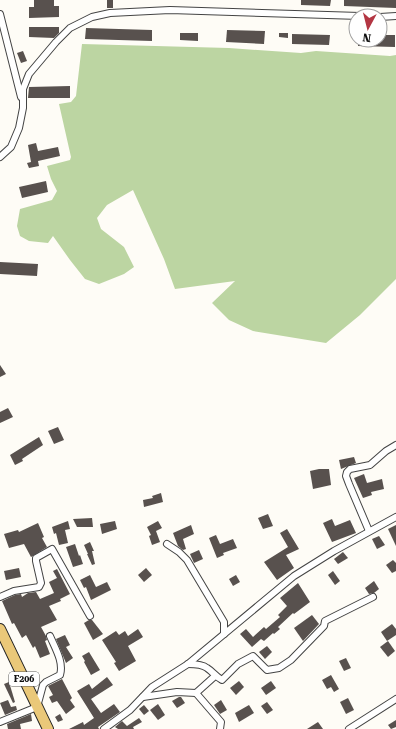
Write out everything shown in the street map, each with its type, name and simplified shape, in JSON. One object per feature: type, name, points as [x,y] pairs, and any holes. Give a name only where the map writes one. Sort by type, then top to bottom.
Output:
[{"type":"main road","name":"F206","points":[[0,629],[48,729]]},
{"type":"street","points":[[0,157],[11,147],[18,128],[23,108],[23,89],[29,74],[70,28],[92,17],[110,13],[170,10],[348,16]]},
{"type":"street","points":[[0,14],[23,108]]},
{"type":"street","points":[[369,531],[347,480],[347,472],[350,469],[370,465],[386,451],[396,445]]},
{"type":"street","points":[[104,729],[112,727],[152,687],[188,664],[294,576],[328,554],[396,517]]},
{"type":"street","points":[[167,544],[179,552],[187,560],[224,622],[224,634]]},
{"type":"street","points":[[0,597],[14,591],[38,587],[41,583],[36,558],[52,549],[90,616]]},
{"type":"street","points":[[188,664],[207,668],[215,676],[222,680],[238,664],[253,656],[267,670],[279,668],[291,660],[316,635],[324,626],[325,621],[373,598]]},
{"type":"street","points":[[0,722],[37,707],[43,685],[60,675],[62,670],[61,662],[50,636]]},
{"type":"street","points":[[142,697],[177,692],[196,693],[215,676]]},
{"type":"street","points":[[196,693],[221,722],[220,729]]},
{"type":"street","points":[[349,729],[396,699]]},
{"type":"green space","points":[[82,44],[229,48],[301,53],[316,51],[390,56],[396,55],[396,279],[360,315],[326,343],[253,331],[229,320],[212,303],[235,281],[175,289],[164,259],[133,190],[107,205],[97,218],[101,229],[124,247],[134,267],[124,274],[99,284],[85,279],[53,236],[48,243],[29,241],[20,236],[17,226],[20,209],[52,200],[57,191],[47,166],[70,160],[71,157],[59,104],[71,102],[76,96]]},
{"type":"building","points":[[34,0],[54,0],[54,6],[59,6],[59,17],[29,18],[29,7],[34,7]]},
{"type":"building","points":[[107,0],[113,0],[113,8],[107,8]]},
{"type":"building","points":[[301,0],[331,0],[330,6],[301,5]]},
{"type":"building","points":[[344,0],[396,0],[396,8],[344,6]]},
{"type":"building","points":[[29,27],[59,27],[59,33],[54,38],[29,37]]},
{"type":"building","points":[[86,28],[152,30],[152,41],[85,39]]},
{"type":"building","points":[[227,30],[265,31],[264,44],[226,42]]},
{"type":"building","points":[[180,33],[198,33],[198,41],[180,40]]},
{"type":"building","points":[[279,33],[288,33],[288,38],[279,37]]},
{"type":"building","points":[[292,34],[330,35],[329,45],[292,44]]},
{"type":"building","points":[[388,35],[395,35],[395,47],[388,47]]},
{"type":"building","points":[[23,51],[27,61],[21,63],[17,53]]},
{"type":"building","points":[[70,86],[70,98],[28,98],[29,87]]},
{"type":"building","points":[[36,143],[38,151],[58,147],[60,156],[38,161],[39,166],[29,168],[27,163],[31,162],[28,145]]},
{"type":"building","points":[[46,181],[48,192],[22,198],[19,187]]},
{"type":"building","points":[[0,262],[38,264],[37,276],[0,274]]},
{"type":"building","points":[[0,365],[6,374],[0,377]]},
{"type":"building","points":[[8,408],[13,417],[0,423],[0,412]]},
{"type":"building","points":[[58,427],[64,440],[54,444],[48,431]]},
{"type":"building","points":[[39,437],[43,445],[22,459],[23,461],[15,465],[10,455]]},
{"type":"building","points":[[354,457],[356,463],[341,469],[339,460]]},
{"type":"building","points":[[329,469],[331,485],[313,489],[310,471]]},
{"type":"building","points":[[364,474],[367,483],[382,479],[384,489],[371,492],[372,495],[363,498],[354,478]]},
{"type":"building","points":[[161,493],[163,502],[144,507],[143,500],[153,498],[152,496]]},
{"type":"building","points":[[268,514],[273,526],[263,529],[258,518]]},
{"type":"building","points":[[92,518],[93,527],[77,527],[73,519]]},
{"type":"building","points":[[332,519],[335,526],[350,520],[356,533],[332,542],[323,523]]},
{"type":"building","points":[[68,521],[70,529],[65,530],[68,543],[59,545],[56,533],[54,534],[52,527]]},
{"type":"building","points":[[115,521],[117,529],[102,534],[100,524]]},
{"type":"building","points":[[158,521],[162,528],[156,531],[160,542],[152,545],[149,536],[151,535],[147,527]]},
{"type":"building","points":[[38,523],[44,537],[42,538],[47,547],[31,557],[24,544],[9,548],[4,534],[18,530],[19,532]]},
{"type":"building","points":[[191,525],[194,534],[183,539],[186,549],[183,550],[178,546],[173,533]]},
{"type":"building","points":[[396,525],[396,546],[388,529]]},
{"type":"building","points":[[287,529],[299,549],[286,555],[294,568],[277,580],[264,562],[288,547],[280,533]]},
{"type":"building","points":[[216,535],[220,544],[233,539],[237,548],[223,553],[224,555],[217,558],[209,538]]},
{"type":"building","points":[[379,536],[385,545],[377,549],[372,539]]},
{"type":"building","points":[[90,542],[94,551],[92,551],[95,564],[92,565],[84,545]]},
{"type":"building","points":[[75,544],[83,564],[73,567],[66,547]]},
{"type":"building","points":[[199,550],[203,559],[194,563],[190,554]]},
{"type":"building","points":[[343,552],[348,558],[338,564],[334,559]]},
{"type":"building","points":[[393,560],[396,563],[396,571],[392,573],[386,565]]},
{"type":"building","points":[[19,568],[21,577],[6,580],[4,571]]},
{"type":"building","points":[[146,568],[152,575],[144,582],[138,575]]},
{"type":"building","points":[[57,569],[70,594],[60,599],[61,601],[49,606],[57,620],[41,627],[46,636],[47,640],[45,641],[50,654],[40,658],[35,646],[33,648],[26,635],[22,638],[14,623],[12,624],[2,601],[21,594],[22,597],[28,593],[36,592],[40,599],[54,593],[49,582],[57,578],[53,571]]},
{"type":"building","points":[[333,571],[340,581],[335,585],[328,575]]},
{"type":"building","points":[[90,575],[96,587],[107,582],[111,590],[91,600],[86,587],[84,588],[80,580]]},
{"type":"building","points":[[236,575],[240,582],[233,586],[229,579]]},
{"type":"building","points":[[374,581],[379,589],[374,593],[369,594],[365,588]]},
{"type":"building","points":[[298,583],[310,602],[294,614],[293,613],[278,627],[280,629],[274,634],[273,633],[264,641],[261,639],[252,647],[240,634],[246,629],[253,637],[264,627],[266,629],[280,617],[278,615],[287,606],[280,598]]},
{"type":"building","points":[[312,615],[319,624],[303,641],[294,628]]},
{"type":"building","points":[[92,620],[103,634],[93,640],[84,623]]},
{"type":"building","points":[[392,624],[396,629],[396,635],[387,641],[381,632]]},
{"type":"building","points":[[138,629],[143,637],[128,646],[136,661],[119,671],[114,663],[116,662],[102,640],[116,631],[119,635],[125,631],[128,636]]},
{"type":"building","points":[[65,635],[70,645],[66,647],[73,658],[66,663],[56,639]]},
{"type":"building","points":[[388,641],[395,651],[388,657],[380,647]]},
{"type":"building","points":[[267,646],[272,652],[265,659],[259,652]]},
{"type":"building","points":[[89,652],[100,670],[91,675],[82,656]]},
{"type":"building","points":[[346,658],[351,668],[344,671],[339,661]]},
{"type":"building","points":[[331,675],[339,689],[334,692],[331,687],[327,689],[322,680]]},
{"type":"building","points":[[107,677],[113,685],[91,699],[101,713],[114,704],[120,712],[98,727],[99,729],[69,729],[83,722],[84,725],[94,718],[77,691],[89,684],[92,689]]},
{"type":"building","points":[[62,679],[72,698],[70,700],[75,707],[66,714],[57,701],[52,703],[49,697],[53,695],[48,686]]},
{"type":"building","points":[[239,681],[244,687],[236,695],[230,688]]},
{"type":"building","points":[[271,681],[276,688],[266,695],[261,688]]},
{"type":"building","points":[[9,682],[15,702],[13,703],[4,684]]},
{"type":"building","points":[[181,697],[185,703],[177,708],[172,701]]},
{"type":"building","points":[[348,698],[354,710],[346,714],[340,702]]},
{"type":"building","points":[[8,700],[11,707],[16,706],[17,710],[5,715],[0,703]]},
{"type":"building","points":[[221,700],[227,710],[220,714],[214,705]]},
{"type":"building","points":[[267,702],[273,710],[267,714],[261,706]]},
{"type":"building","points":[[158,704],[165,715],[158,720],[150,710]]},
{"type":"building","points":[[144,705],[149,711],[144,715],[139,709]]},
{"type":"building","points":[[249,705],[254,713],[239,722],[235,713]]},
{"type":"building","points":[[31,714],[32,721],[20,724],[21,729],[8,729],[7,724]]},
{"type":"building","points":[[60,714],[63,720],[58,722],[55,717]]},
{"type":"building","points":[[139,718],[142,722],[133,727],[134,729],[118,729],[115,727],[122,721],[127,726]]},
{"type":"building","points":[[396,720],[396,727],[391,729],[388,725]]},
{"type":"building","points":[[318,722],[323,729],[307,729]]}]
